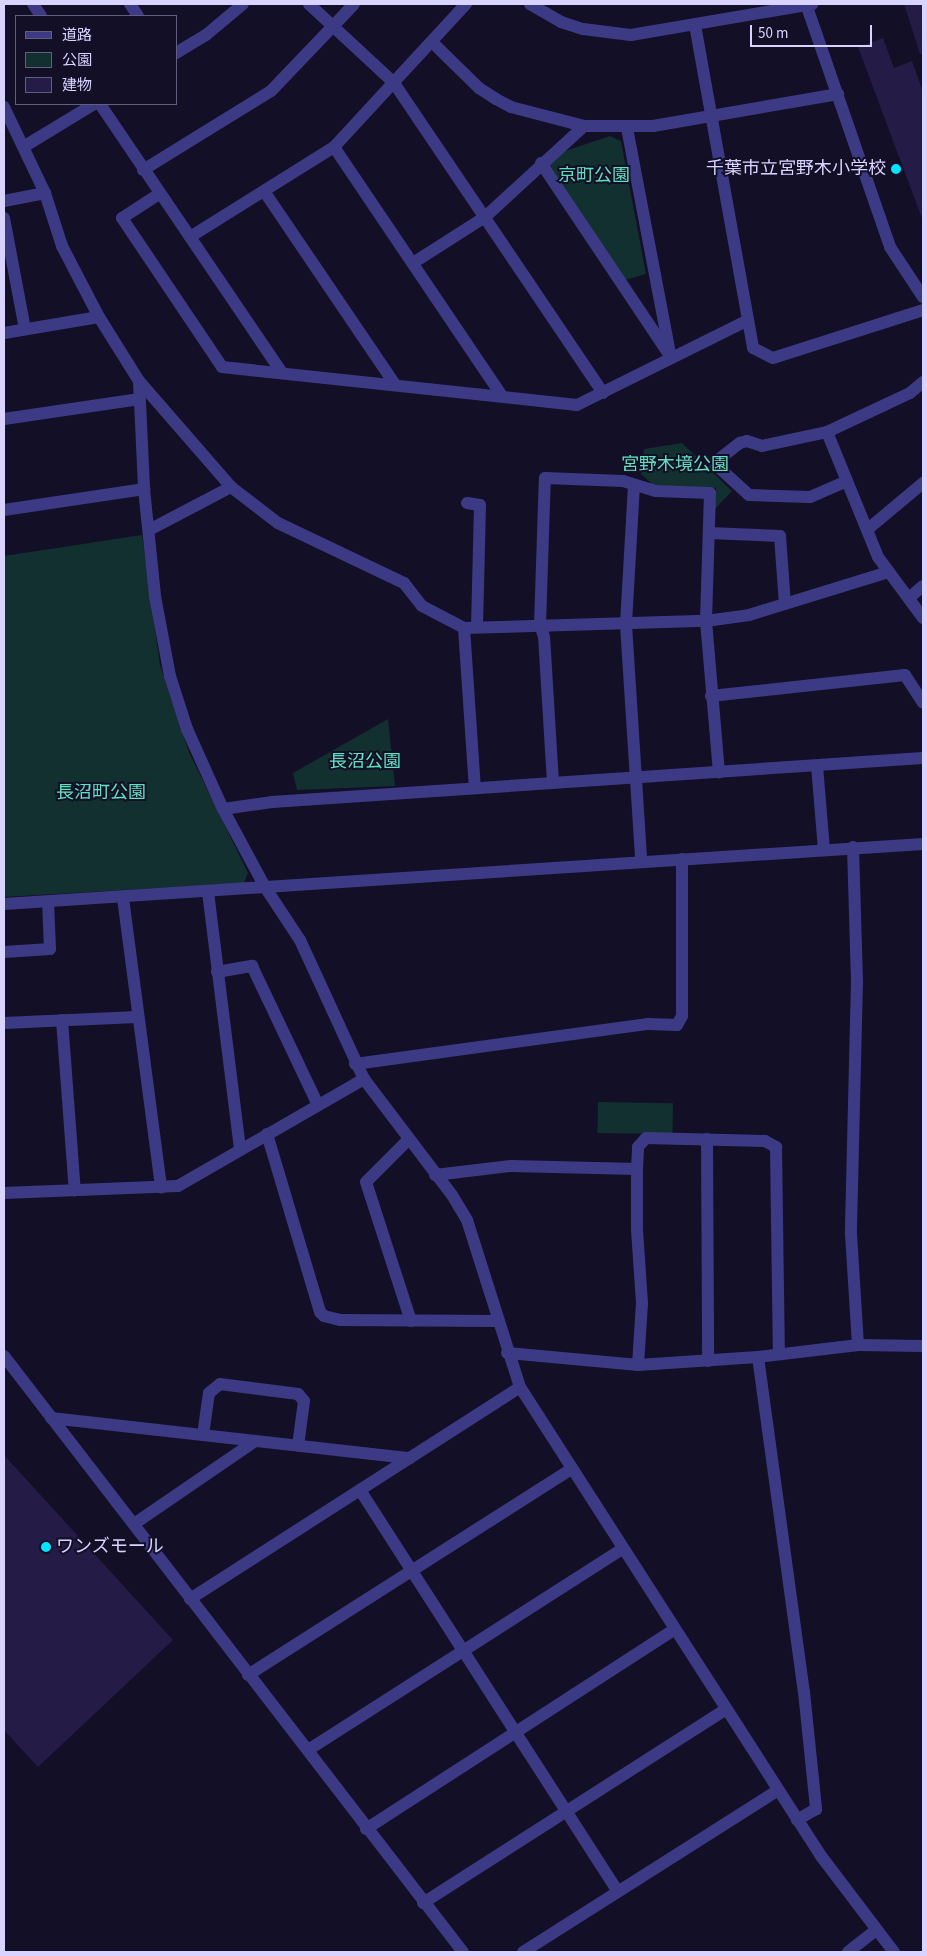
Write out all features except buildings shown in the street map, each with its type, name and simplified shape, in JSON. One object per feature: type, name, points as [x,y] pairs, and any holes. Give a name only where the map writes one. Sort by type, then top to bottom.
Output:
[{"type":"street","points":[[32,4],[40,15]]},
{"type":"street","points":[[130,4],[137,15]]},
{"type":"street","points":[[178,52],[213,30],[243,4]]},
{"type":"street","points":[[309,4],[394,83],[603,393]]},
{"type":"street","points":[[143,170],[271,91],[354,4]]},
{"type":"street","points":[[190,237],[334,147],[466,4]]},
{"type":"street","points":[[530,4],[561,22],[606,34],[631,35],[808,4],[890,247],[923,297]]},
{"type":"street","points":[[696,25],[742,272],[753,348],[774,358],[923,310]]},
{"type":"street","points":[[432,42],[479,88],[496,99],[511,107],[584,126],[627,128],[712,118],[838,94]]},
{"type":"street","points":[[25,146],[92,105]]},
{"type":"street","points":[[101,105],[159,194],[282,373]]},
{"type":"street","points":[[4,108],[8,119],[25,146],[45,193],[62,246],[99,317],[139,381],[231,487],[278,523],[310,541],[404,582],[422,606],[464,628],[540,624],[626,625],[706,621],[750,615],[889,572]]},
{"type":"street","points":[[412,263],[485,217],[541,163],[584,126]]},
{"type":"street","points":[[627,128],[671,358]]},
{"type":"street","points":[[334,147],[502,396]]},
{"type":"street","points":[[541,163],[671,358]]},
{"type":"street","points":[[264,192],[394,383]]},
{"type":"street","points":[[4,201],[45,193]]},
{"type":"street","points":[[159,194],[122,218],[222,367],[394,383],[577,405],[748,320]]},
{"type":"street","points":[[4,218],[25,329]]},
{"type":"street","points":[[4,333],[99,317]]},
{"type":"street","points":[[139,381],[144,489],[150,530],[155,596],[170,676],[187,729],[223,808],[265,887],[300,940],[364,1080],[467,1220],[497,1321],[520,1387],[796,1820],[894,1952]]},
{"type":"street","points":[[847,481],[810,497],[748,495],[714,463],[740,443],[747,441],[762,446],[827,432],[910,394],[923,382]]},
{"type":"street","points":[[4,419],[140,400]]},
{"type":"street","points":[[827,432],[878,557],[923,618]]},
{"type":"street","points":[[553,783],[544,637],[540,624],[546,478],[623,481],[656,491],[710,493],[706,621],[719,772]]},
{"type":"street","points":[[868,529],[923,483]]},
{"type":"street","points":[[634,485],[626,625],[641,860]]},
{"type":"street","points":[[150,530],[231,487]]},
{"type":"street","points":[[4,510],[144,489]]},
{"type":"street","points":[[467,503],[480,505],[478,626]]},
{"type":"street","points":[[709,534],[780,536],[784,604]]},
{"type":"street","points":[[909,598],[923,586]]},
{"type":"street","points":[[464,628],[475,788]]},
{"type":"street","points":[[711,696],[905,675],[923,703]]},
{"type":"street","points":[[223,808],[475,788],[923,758]]},
{"type":"street","points":[[817,766],[824,850]]},
{"type":"street","points":[[4,904],[123,898],[641,860],[923,844]]},
{"type":"street","points":[[853,848],[857,981],[851,1234],[858,1346]]},
{"type":"street","points":[[356,1064],[648,1024],[677,1025],[682,1016],[682,859]]},
{"type":"street","points":[[208,892],[240,1150]]},
{"type":"street","points":[[123,898],[137,1017],[161,1188]]},
{"type":"street","points":[[4,952],[50,949],[48,902]]},
{"type":"street","points":[[217,972],[252,966],[318,1105]]},
{"type":"street","points":[[4,1023],[137,1017]]},
{"type":"street","points":[[62,1020],[75,1191]]},
{"type":"street","points":[[4,1193],[161,1188],[188,1182],[267,1134],[364,1080]]},
{"type":"street","points":[[267,1134],[320,1312],[340,1320],[497,1321]]},
{"type":"street","points":[[638,1365],[642,1303],[637,1229],[637,1169],[638,1147],[646,1138],[765,1141],[776,1148],[779,1354]]},
{"type":"street","points":[[707,1139],[708,1361]]},
{"type":"street","points":[[408,1140],[366,1182],[411,1321]]},
{"type":"street","points":[[435,1175],[511,1166],[637,1169]]},
{"type":"street","points":[[507,1352],[638,1365],[758,1357],[858,1346],[923,1346]]},
{"type":"street","points":[[4,1356],[248,1675],[308,1750],[366,1829],[463,1952]]},
{"type":"street","points":[[758,1357],[804,1692],[816,1809],[796,1820]]},
{"type":"street","points":[[203,1435],[209,1393],[220,1384],[298,1394],[304,1401],[298,1446]]},
{"type":"street","points":[[190,1599],[520,1387]]},
{"type":"street","points":[[51,1418],[410,1458]]},
{"type":"street","points":[[134,1524],[255,1441]]},
{"type":"street","points":[[248,1675],[571,1469]]},
{"type":"street","points":[[360,1490],[617,1891]]},
{"type":"street","points":[[308,1750],[622,1549]]},
{"type":"street","points":[[366,1829],[674,1630]]},
{"type":"street","points":[[423,1903],[725,1710]]},
{"type":"street","points":[[523,1952],[778,1790]]},
{"type":"street","points":[[848,1952],[876,1930]]},
{"type":"green space","name":"京町公園","points":[[610,136],[621,141],[646,274],[625,280],[547,166],[550,156]]},
{"type":"green space","name":"宮野木境公園","points":[[682,443],[732,491],[714,510],[716,488],[653,485],[641,474],[644,449]]},
{"type":"green space","name":"長沼町公園","points":[[142,535],[160,665],[189,752],[248,873],[244,883],[4,897],[4,556]]},
{"type":"green space","name":"長沼公園","points":[[388,719],[395,786],[297,790],[293,773]]},
{"type":"green space","points":[[598,1102],[673,1103],[672,1134],[597,1133]]},
{"type":"place","name":"千葉市立宮野木小学校","points":[[896,169]]},
{"type":"place","name":"ワンズモール","points":[[46,1547]]}]
